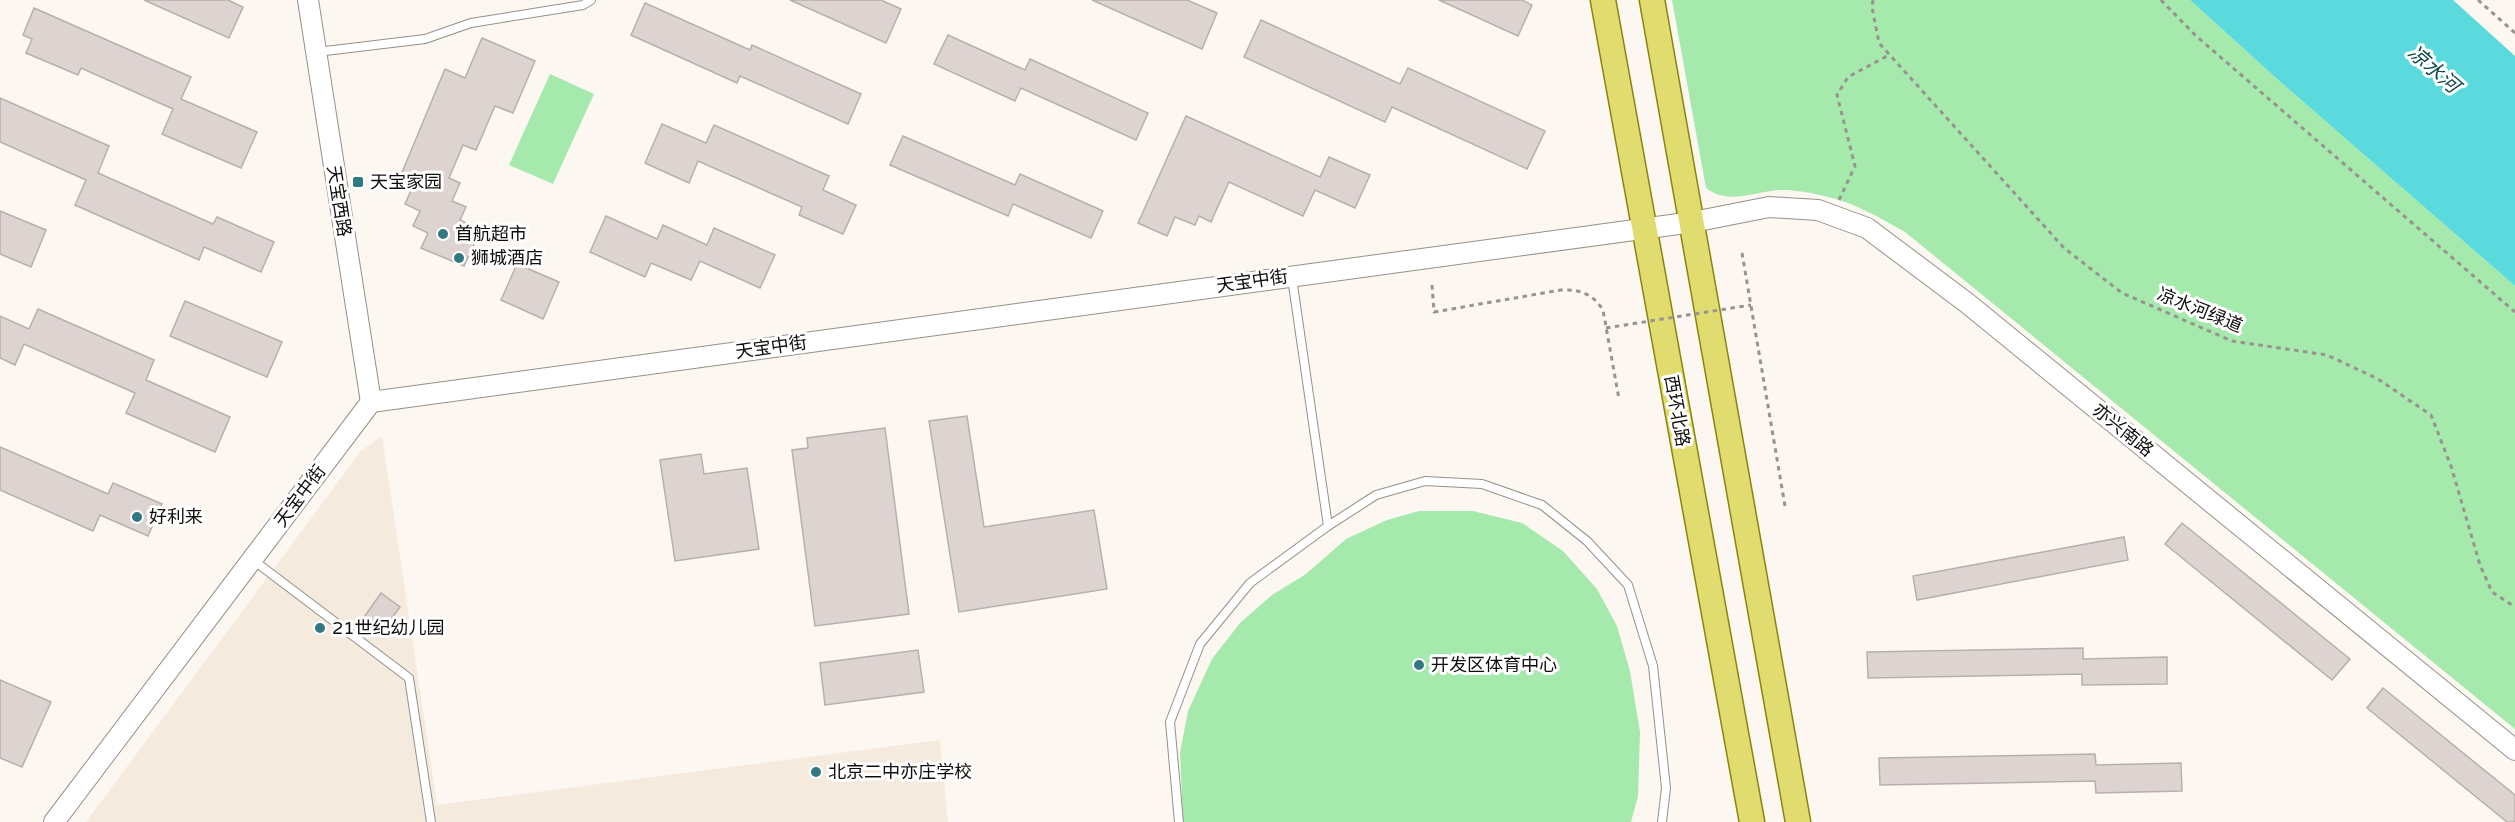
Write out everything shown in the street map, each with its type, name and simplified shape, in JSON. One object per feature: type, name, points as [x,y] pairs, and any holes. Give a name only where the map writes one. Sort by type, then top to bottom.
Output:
[{"type":"main road","name":"西环北路","points":[[1603,0],[1752,822]]},
{"type":"main road","points":[[1652,0],[1798,822]]},
{"type":"street","name":"天宝西路","points":[[308,0],[371,402]]},
{"type":"street","name":"亦兴南路","points":[[1693,222],[1769,207],[1818,210],[1868,228],[1967,303],[2515,750]]},
{"type":"street","name":"天宝中街","points":[[54,822],[371,402],[1693,222]]},
{"type":"lane","points":[[316,53],[425,39],[471,23],[591,0]]},
{"type":"lane","points":[[1292,276],[1328,526]]},
{"type":"lane","points":[[1179,822],[1170,722],[1200,644],[1250,583],[1328,526],[1376,495],[1425,481],[1482,484],[1542,505],[1587,541],[1628,585],[1653,666],[1666,788],[1662,822]]},
{"type":"lane","points":[[252,559],[410,678],[432,822]]},
{"type":"path","name":"凉水河绿道","points":[[1873,0],[1872,7],[1879,44],[2064,248],[2122,292],[2232,340],[2327,355],[2378,379],[2431,415],[2451,466],[2480,564],[2492,592],[2515,607]]},
{"type":"path","points":[[2161,0],[2195,35],[2515,312]]},
{"type":"path","points":[[2478,0],[2515,33]]},
{"type":"path","points":[[1831,215],[1856,166],[1837,95],[1848,76],[1889,55]]},
{"type":"path","points":[[1742,254],[1785,506]]},
{"type":"path","points":[[1432,285],[1434,312],[1573,290],[1596,300],[1603,310],[1619,399]]},
{"type":"path","points":[[1606,328],[1751,305]]},
{"type":"shaded area","name":"21世纪幼儿园","points":[[382,436],[437,805],[940,740],[948,822],[86,822],[361,451]]},
{"type":"green space","points":[[1672,0],[2190,0],[2515,286],[2515,729],[1905,232],[1856,206],[1820,195],[1777,190],[1735,197],[1716,194],[1706,188]]},
{"type":"green space","points":[[550,74],[594,94],[553,184],[509,165]]},
{"type":"green space","name":"开发区体育中心","points":[[1419,511],[1473,511],[1522,523],[1563,551],[1597,589],[1617,626],[1630,671],[1640,732],[1638,796],[1631,822],[1183,822],[1180,753],[1188,711],[1212,659],[1240,623],[1272,595],[1306,574],[1346,539],[1387,520]]},
{"type":"water","name":"凉水河","points":[[2190,0],[2453,0],[2515,56],[2515,286],[2276,78]]},
{"type":"building","points":[[144,0],[228,0],[243,7],[229,38]]},
{"type":"building","points":[[790,0],[881,0],[901,9],[886,43]]},
{"type":"building","points":[[1092,0],[1187,0],[1217,13],[1202,49]]},
{"type":"building","points":[[1439,0],[1522,0],[1532,5],[1518,36]]},
{"type":"building","points":[[645,3],[750,50],[752,45],[861,94],[848,124],[740,76],[737,83],[631,35]]},
{"type":"building","points":[[34,8],[191,77],[181,99],[257,132],[241,168],[162,134],[173,109],[81,68],[78,75],[26,53],[32,39],[23,35]]},
{"type":"building","points":[[1261,20],[1400,84],[1408,68],[1545,131],[1527,169],[1392,107],[1385,122],[1244,57]]},
{"type":"building","points":[[948,35],[1025,70],[1030,59],[1148,113],[1136,140],[1021,88],[1015,101],[934,64]]},
{"type":"building","points":[[482,38],[535,61],[513,113],[495,106],[476,150],[463,145],[449,178],[460,183],[452,201],[466,207],[460,220],[481,230],[464,266],[421,248],[428,233],[413,226],[420,211],[405,204],[412,188],[398,182],[445,69],[465,78]]},
{"type":"building","points":[[0,98],[109,146],[98,173],[213,224],[217,217],[274,242],[261,272],[204,247],[199,260],[75,205],[86,180],[0,142]]},
{"type":"building","points":[[1186,116],[1320,177],[1329,157],[1370,175],[1355,208],[1315,190],[1303,216],[1229,182],[1211,222],[1199,216],[1195,225],[1175,217],[1167,236],[1138,223]]},
{"type":"building","points":[[662,124],[706,143],[714,125],[829,176],[823,190],[856,205],[843,234],[799,215],[802,207],[698,161],[689,183],[645,163]]},
{"type":"building","points":[[903,136],[1015,185],[1020,174],[1103,211],[1091,238],[1013,204],[1008,216],[890,165]]},
{"type":"building","points":[[0,211],[46,230],[31,267],[0,254]]},
{"type":"building","points":[[606,216],[657,239],[663,225],[707,245],[714,228],[775,255],[760,288],[700,261],[691,280],[651,263],[645,277],[590,252]]},
{"type":"building","points":[[517,264],[559,282],[543,319],[501,300]]},
{"type":"building","points":[[185,301],[282,342],[267,377],[170,336]]},
{"type":"building","points":[[38,309],[154,360],[146,380],[230,417],[215,452],[126,413],[135,393],[24,344],[15,365],[0,358],[0,316],[29,329]]},
{"type":"building","points":[[967,416],[984,527],[1094,510],[1107,589],[959,612],[929,421]]},
{"type":"building","points":[[885,428],[909,614],[815,626],[792,450],[808,448],[807,438]]},
{"type":"building","points":[[0,447],[108,494],[113,483],[162,504],[148,536],[100,515],[93,531],[0,490]]},
{"type":"building","points":[[701,454],[704,474],[747,468],[759,549],[675,561],[660,460]]},
{"type":"building","points":[[2182,523],[2350,659],[2332,680],[2165,544]]},
{"type":"building","points":[[2124,537],[2128,560],[1917,600],[1913,576]]},
{"type":"building","points":[[381,593],[400,607],[381,633],[362,620]]},
{"type":"building","points":[[2083,648],[2083,659],[2167,657],[2167,684],[2082,685],[2082,674],[1868,678],[1867,652]]},
{"type":"building","points":[[918,650],[924,692],[825,705],[820,663]]},
{"type":"building","points":[[0,680],[51,702],[22,767],[0,758]]},
{"type":"building","points":[[2383,688],[2515,795],[2515,822],[2507,822],[2367,708]]},
{"type":"building","points":[[2095,754],[2096,765],[2181,763],[2182,791],[2096,793],[2095,781],[1880,785],[1879,758]]},
{"type":"place","name":"天宝家园","points":[[358,182]]},
{"type":"place","name":"首航超市","points":[[443,234]]},
{"type":"place","name":"狮城酒店","points":[[459,258]]},
{"type":"place","name":"好利来","points":[[137,517]]},
{"type":"place","name":"21世纪幼儿园","points":[[320,628]]},
{"type":"place","name":"开发区体育中心","points":[[1419,665]]},
{"type":"place","name":"北京二中亦庄学校","points":[[816,772]]}]
